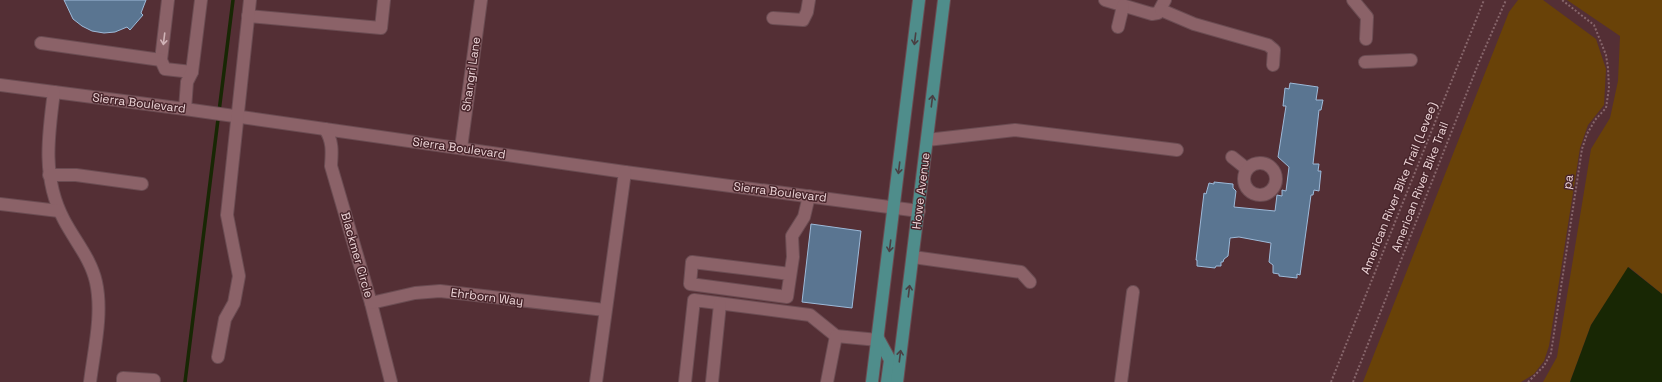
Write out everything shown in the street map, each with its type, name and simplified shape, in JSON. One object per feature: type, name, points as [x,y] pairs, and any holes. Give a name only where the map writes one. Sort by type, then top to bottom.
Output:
[{"type":"main road","name":"Howe Avenue","points":[[872,382],[895,207],[919,0]]},
{"type":"main road","name":"Howe Avenue","points":[[897,382],[944,0]]},
{"type":"main road","points":[[878,339],[890,360],[887,382]]},
{"type":"street","points":[[168,0],[161,60],[165,69],[192,72]]},
{"type":"street","points":[[185,109],[187,82],[192,72],[201,0]]},
{"type":"street","points":[[218,357],[224,319],[234,302],[238,276],[227,215],[232,116],[250,0]]},
{"type":"street","points":[[248,16],[381,28],[384,0]]},
{"type":"street","name":"Shangri Lane","points":[[461,148],[481,0]]},
{"type":"street","points":[[773,18],[804,20],[809,0]]},
{"type":"street","points":[[1105,0],[1152,14],[1158,13],[1163,5],[1194,24],[1268,45],[1274,50],[1273,65]]},
{"type":"street","points":[[1353,0],[1367,17],[1366,39]]},
{"type":"street","points":[[1118,27],[1123,6]]},
{"type":"street","points":[[41,43],[161,60]]},
{"type":"street","points":[[1365,62],[1411,60]]},
{"type":"street","name":"Sierra Boulevard","points":[[0,85],[185,109],[625,172],[919,211]]},
{"type":"street","points":[[54,92],[48,139],[49,175],[60,211],[91,265],[98,291],[99,313],[90,382]]},
{"type":"street","name":"Blackmer Circle","points":[[325,129],[330,137],[332,147],[331,166],[371,302],[391,382]]},
{"type":"street","points":[[927,140],[1015,130],[1177,150]]},
{"type":"street","points":[[1232,157],[1247,169]]},
{"type":"street","points":[[596,382],[625,172]]},
{"type":"street","points":[[49,175],[76,175],[142,184]]},
{"type":"street","points":[[790,274],[692,262],[690,284],[787,297],[793,257],[792,236],[804,217],[809,196]]},
{"type":"street","points":[[0,204],[60,211]]},
{"type":"street","points":[[913,257],[1021,272],[1030,282]]},
{"type":"street","name":"Ehrborn Way","points":[[371,302],[415,293],[440,291],[605,310]]},
{"type":"street","points":[[1121,382],[1132,292]]},
{"type":"street","points":[[685,382],[694,300],[810,315],[836,336],[878,339]]},
{"type":"street","points":[[712,382],[720,304]]},
{"type":"street","points":[[827,382],[836,336]]},
{"type":"street","points":[[123,382],[123,378],[154,380]]},
{"type":"path","name":"American River Bike Trail (Levee)","points":[[1331,382],[1484,0]]},
{"type":"path","name":"American River Bike Trail","points":[[1353,382],[1476,69],[1506,0]]},
{"type":"path","name":"pa","points":[[1528,382],[1544,366],[1551,353],[1582,149],[1589,129],[1606,108],[1609,88],[1606,56],[1594,25],[1562,0]]},
{"type":"shaded area","points":[[1518,0],[1543,0],[1596,39],[1606,69],[1604,105],[1588,125],[1580,148],[1549,346],[1544,361],[1534,374],[1521,382],[1363,382],[1509,12]]},
{"type":"shaded area","points":[[1567,0],[1662,0],[1662,294],[1629,267],[1591,325],[1570,382],[1543,382],[1557,357],[1591,149],[1610,118],[1618,81],[1620,36]]},
{"type":"shaded area","points":[[1628,267],[1662,294],[1662,382],[1570,382],[1591,325]]},
{"type":"building","points":[[64,0],[146,0],[141,13],[143,15],[130,30],[127,27],[115,32],[104,33],[92,31],[73,19]]},
{"type":"building","points":[[1290,83],[1318,87],[1316,100],[1323,100],[1321,110],[1319,110],[1313,164],[1319,164],[1318,171],[1321,171],[1319,191],[1314,190],[1313,195],[1311,195],[1300,275],[1297,274],[1297,278],[1279,276],[1279,274],[1273,273],[1273,265],[1269,262],[1271,243],[1239,237],[1230,238],[1228,256],[1223,262],[1221,262],[1221,266],[1216,266],[1215,268],[1197,266],[1196,260],[1204,193],[1206,194],[1209,183],[1214,184],[1214,182],[1233,184],[1233,188],[1236,191],[1234,207],[1275,211],[1277,195],[1282,196],[1282,190],[1286,191],[1289,167],[1278,157],[1286,106],[1283,106],[1285,88],[1289,89]]},
{"type":"building","points":[[811,224],[861,231],[852,308],[802,302]]},
{"type":"waterway","points":[[185,382],[233,0]]}]
